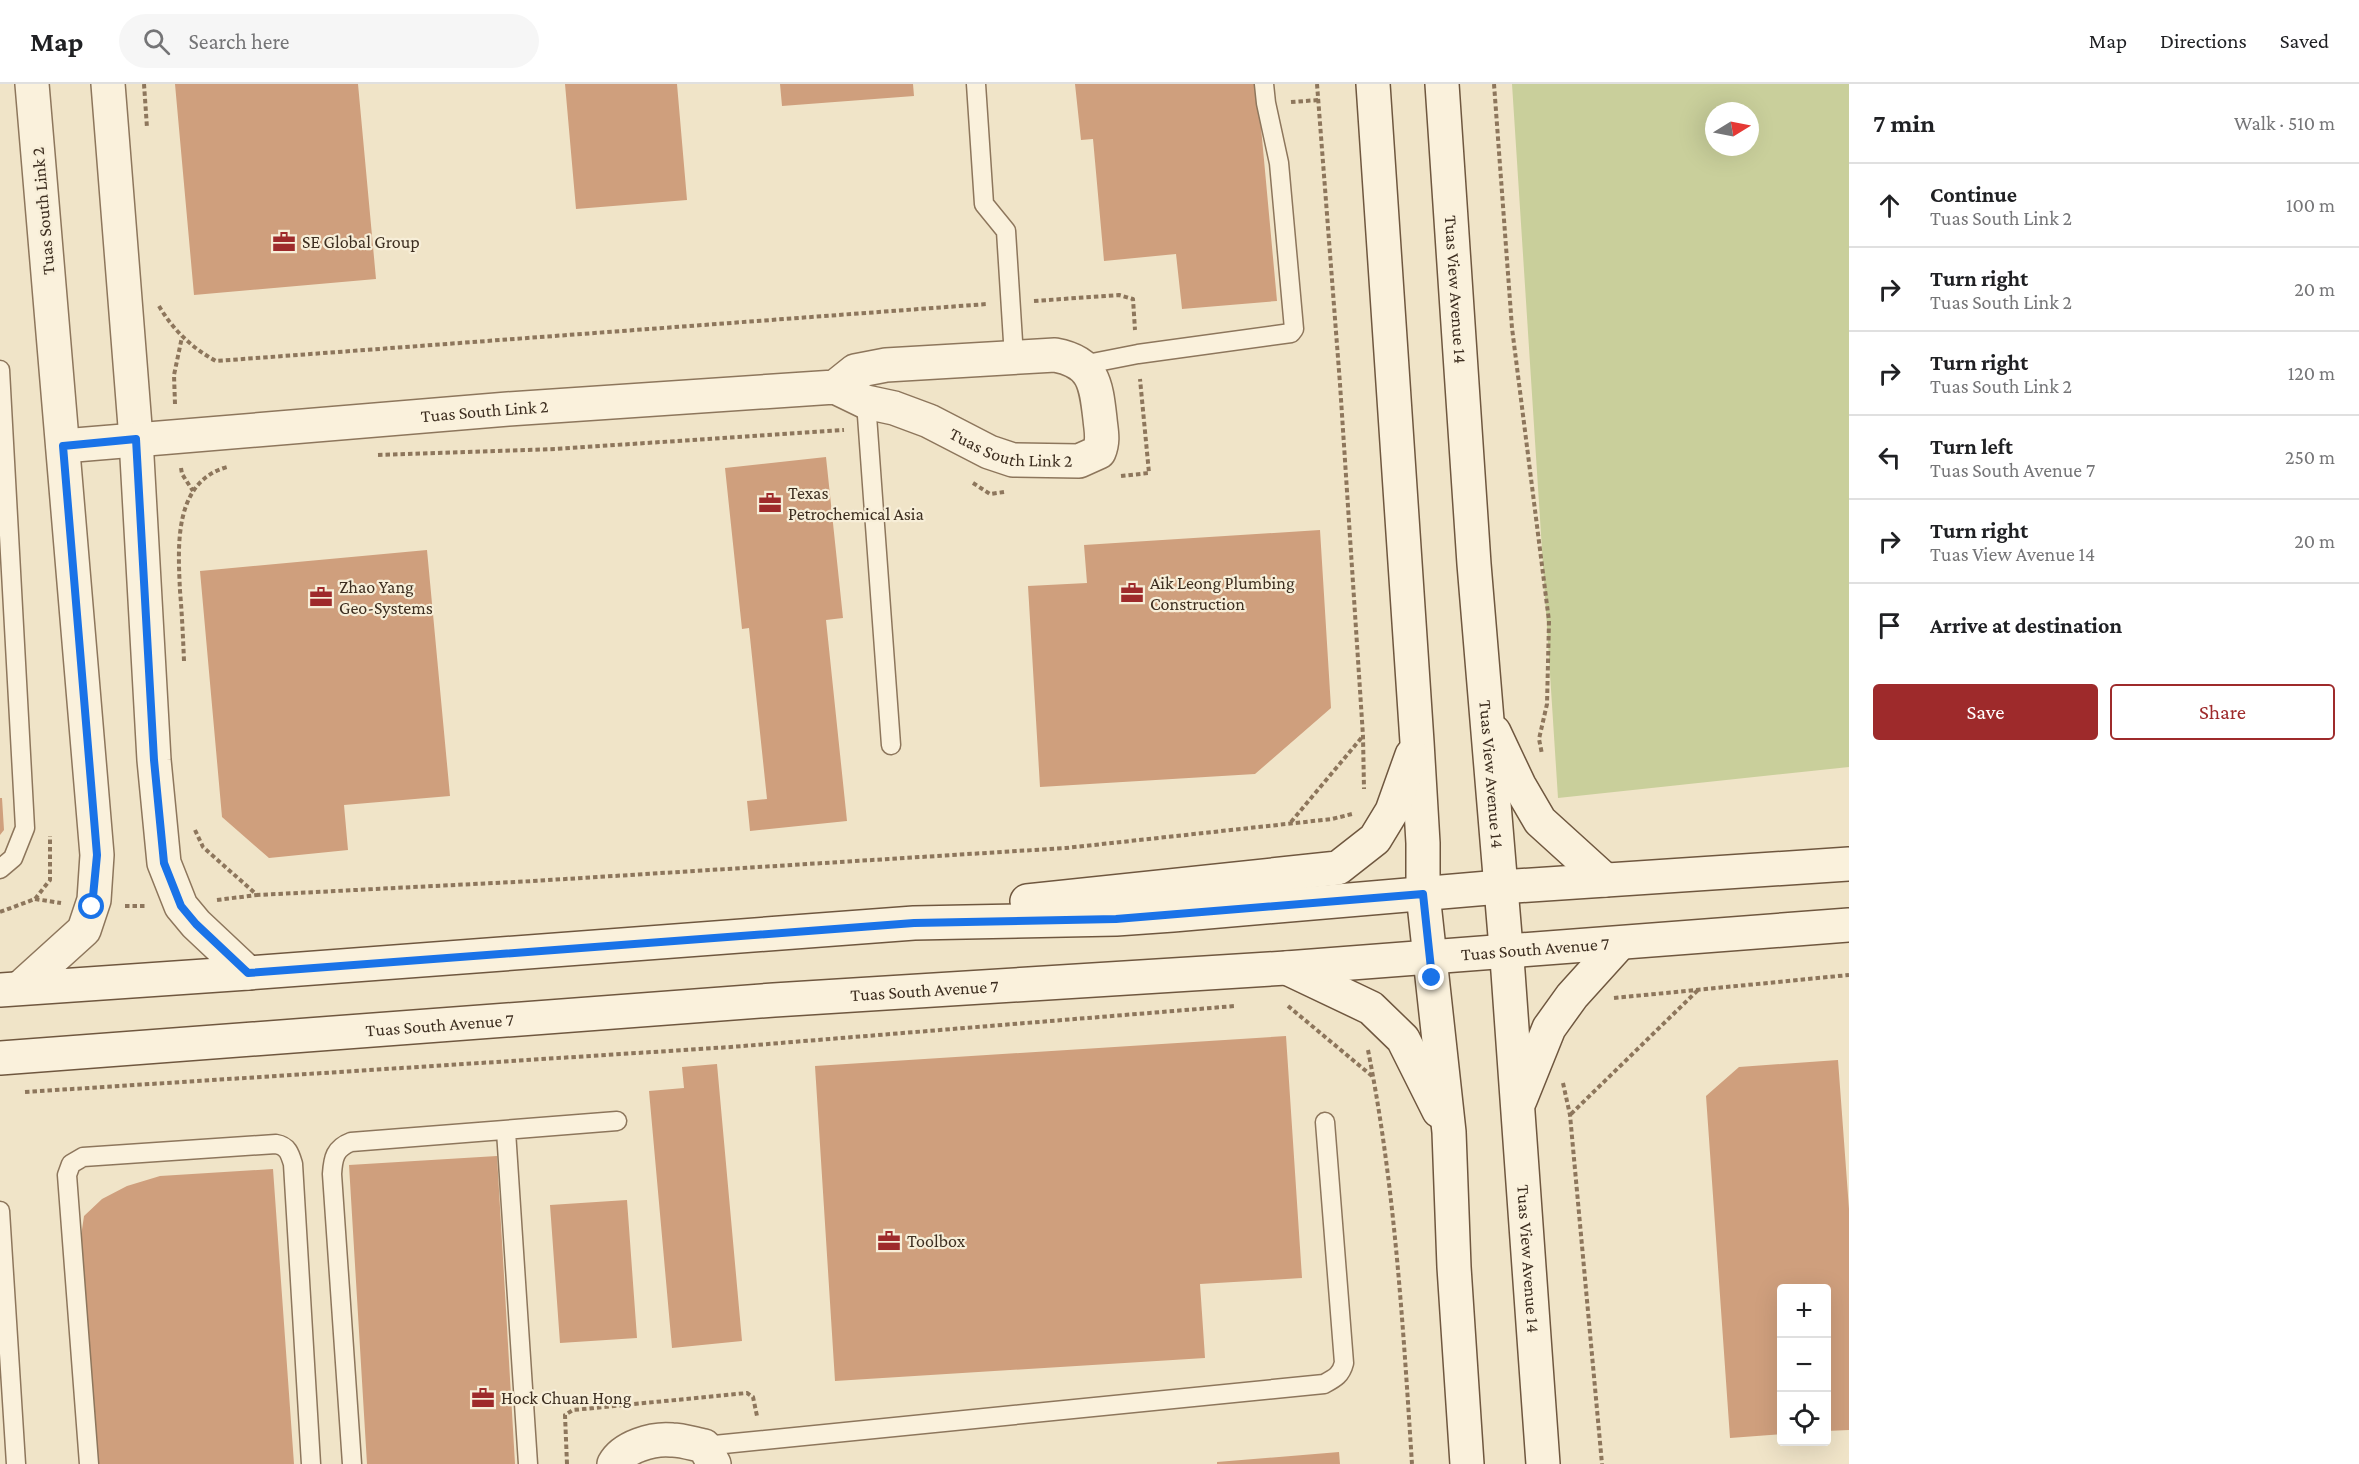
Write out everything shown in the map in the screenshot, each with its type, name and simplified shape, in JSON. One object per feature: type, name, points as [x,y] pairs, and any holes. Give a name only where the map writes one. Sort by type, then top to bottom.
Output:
[{"type":"street","name":"Tuas South Link 2","points":[[10,989],[84,930],[94,900],[97,855],[32,84]]},
{"type":"street","points":[[108,84],[136,439],[154,760],[164,863],[181,906],[196,924],[248,973]]},
{"type":"street","points":[[1373,84],[1417,742],[1423,843],[1423,894],[1449,1132],[1455,1279],[1467,1464]]},
{"type":"street","name":"Tuas View Avenue 14","points":[[1442,84],[1485,714],[1506,950],[1543,1464]]},
{"type":"street","points":[[835,387],[855,371],[886,365],[1055,355],[1073,358],[1082,365]]},
{"type":"street","name":"Tuas South Link 2","points":[[63,446],[508,409],[835,387],[867,415],[894,408],[929,421],[989,452],[1013,460],[1079,461],[1099,452],[1102,443],[1097,395],[1092,378],[1082,365]]},
{"type":"street","points":[[1485,714],[1519,785],[1540,821],[1605,880]]},
{"type":"street","points":[[914,923],[963,908],[1338,868],[1375,839],[1392,811],[1417,742]]},
{"type":"street","points":[[10,989],[914,923],[1116,919],[1500,887],[1849,864]]},
{"type":"street","name":"Tuas South Avenue 7","points":[[0,1058],[774,1000],[1286,968],[1849,925]]},
{"type":"street","points":[[1517,1105],[1549,1028],[1572,996],[1619,944]]},
{"type":"street","points":[[1286,968],[1371,1008],[1403,1039],[1449,1132]]},
{"type":"street","points":[[614,1464],[618,1456],[630,1448],[670,1439],[709,1455]]},
{"type":"lane","points":[[976,84],[984,204],[1006,231],[1014,357]]},
{"type":"lane","points":[[1082,365],[1138,354],[1291,333],[1294,329],[1279,163],[1264,84]]},
{"type":"lane","points":[[0,370],[25,828],[14,858],[0,868]]},
{"type":"lane","points":[[867,415],[891,745]]},
{"type":"lane","points":[[352,1464],[332,1174],[333,1156],[342,1145],[351,1142],[617,1121]]},
{"type":"lane","points":[[709,1455],[1324,1384],[1334,1379],[1342,1373],[1344,1363],[1325,1122]]},
{"type":"lane","points":[[506,1131],[528,1464]]},
{"type":"lane","points":[[89,1464],[67,1175],[71,1164],[83,1157],[276,1144],[287,1149],[293,1164],[311,1464]]},
{"type":"lane","points":[[0,1210],[16,1464]]},
{"type":"path","points":[[144,84],[147,130]]},
{"type":"path","points":[[1317,84],[1341,396],[1363,736],[1364,790],[1360,798]]},
{"type":"path","points":[[1494,84],[1512,328],[1549,621],[1547,704],[1539,739],[1543,758]]},
{"type":"path","points":[[1290,102],[1318,100]]},
{"type":"path","points":[[159,306],[169,322],[186,341],[216,361],[1010,302],[1119,296],[1133,299],[1149,472],[1115,477]]},
{"type":"path","points":[[367,456],[555,449],[867,415]]},
{"type":"path","points":[[184,672],[178,542],[182,515],[193,491],[207,477],[224,468],[236,466]]},
{"type":"path","points":[[972,482],[990,494],[1012,491]]},
{"type":"path","points":[[1290,822],[1363,736]]},
{"type":"path","points":[[194,828],[203,847],[257,895],[1066,848],[1332,819],[1353,814],[1357,806]]},
{"type":"path","points":[[0,912],[34,899],[50,880],[50,834]]},
{"type":"path","points":[[1608,998],[1849,975]]},
{"type":"path","points":[[1570,1115],[1698,990]]},
{"type":"path","points":[[1290,1001],[1282,1002],[1373,1078]]},
{"type":"path","points":[[23,1092],[731,1047],[1235,1006]]},
{"type":"path","points":[[1367,1048],[1392,1219],[1412,1464]]},
{"type":"path","points":[[1562,1081],[1570,1115],[1602,1464]]},
{"type":"green space","points":[[1512,84],[1849,84],[1849,767],[1558,798]]},
{"type":"building","points":[[175,84],[358,84],[376,279],[194,295]]},
{"type":"building","points":[[565,84],[677,84],[687,200],[576,209]]},
{"type":"building","points":[[780,84],[913,84],[914,96],[782,106]]},
{"type":"building","points":[[1075,84],[1257,84],[1277,301],[1182,309],[1176,254],[1104,261],[1093,139],[1081,140]]},
{"type":"building","points":[[826,457],[843,618],[826,620],[847,821],[750,831],[747,801],[767,799],[749,628],[742,629],[725,468]]},
{"type":"building","points":[[1320,530],[1331,708],[1255,774],[1040,787],[1028,586],[1087,583],[1084,545]]},
{"type":"building","points":[[427,550],[450,796],[344,805],[348,850],[269,858],[222,817],[200,571]]},
{"type":"building","points":[[0,798],[2,798],[4,830],[0,835]]},
{"type":"building","points":[[1286,1036],[1302,1278],[1200,1284],[1205,1358],[835,1381],[815,1066]]},
{"type":"building","points":[[1838,1060],[1849,1209],[1849,1430],[1831,1431],[1831,1284],[1777,1284],[1777,1434],[1730,1438],[1706,1096],[1739,1067]]},
{"type":"building","points":[[717,1064],[742,1341],[672,1348],[649,1091],[684,1088],[682,1067]]},
{"type":"building","points":[[497,1156],[515,1464],[367,1464],[349,1165]]},
{"type":"building","points":[[273,1169],[294,1464],[96,1464],[80,1243],[84,1216],[102,1199],[127,1186],[160,1176]]},
{"type":"building","points":[[627,1200],[637,1338],[560,1343],[550,1205]]},
{"type":"building","points":[[1339,1452],[1340,1464],[1217,1464],[1217,1462]]},
{"type":"place","name":"SE Global Group","points":[[284,242]]},
{"type":"place","name":"Texas Petrochemical Asia","points":[[770,503]]},
{"type":"place","name":"Aik Leong Plumbing Construction","points":[[1132,593]]},
{"type":"place","name":"Zhao Yang Geo-Systems","points":[[321,597]]},
{"type":"place","name":"Toolbox","points":[[889,1241]]},
{"type":"place","name":"Hock Chuan Hong","points":[[483,1398]]},
{"type":"route","points":[[92,907],[97,855],[63,446],[136,439],[154,760],[164,863],[181,906],[196,924],[248,973],[914,923],[1116,919],[1423,894],[1432,978]]}]
